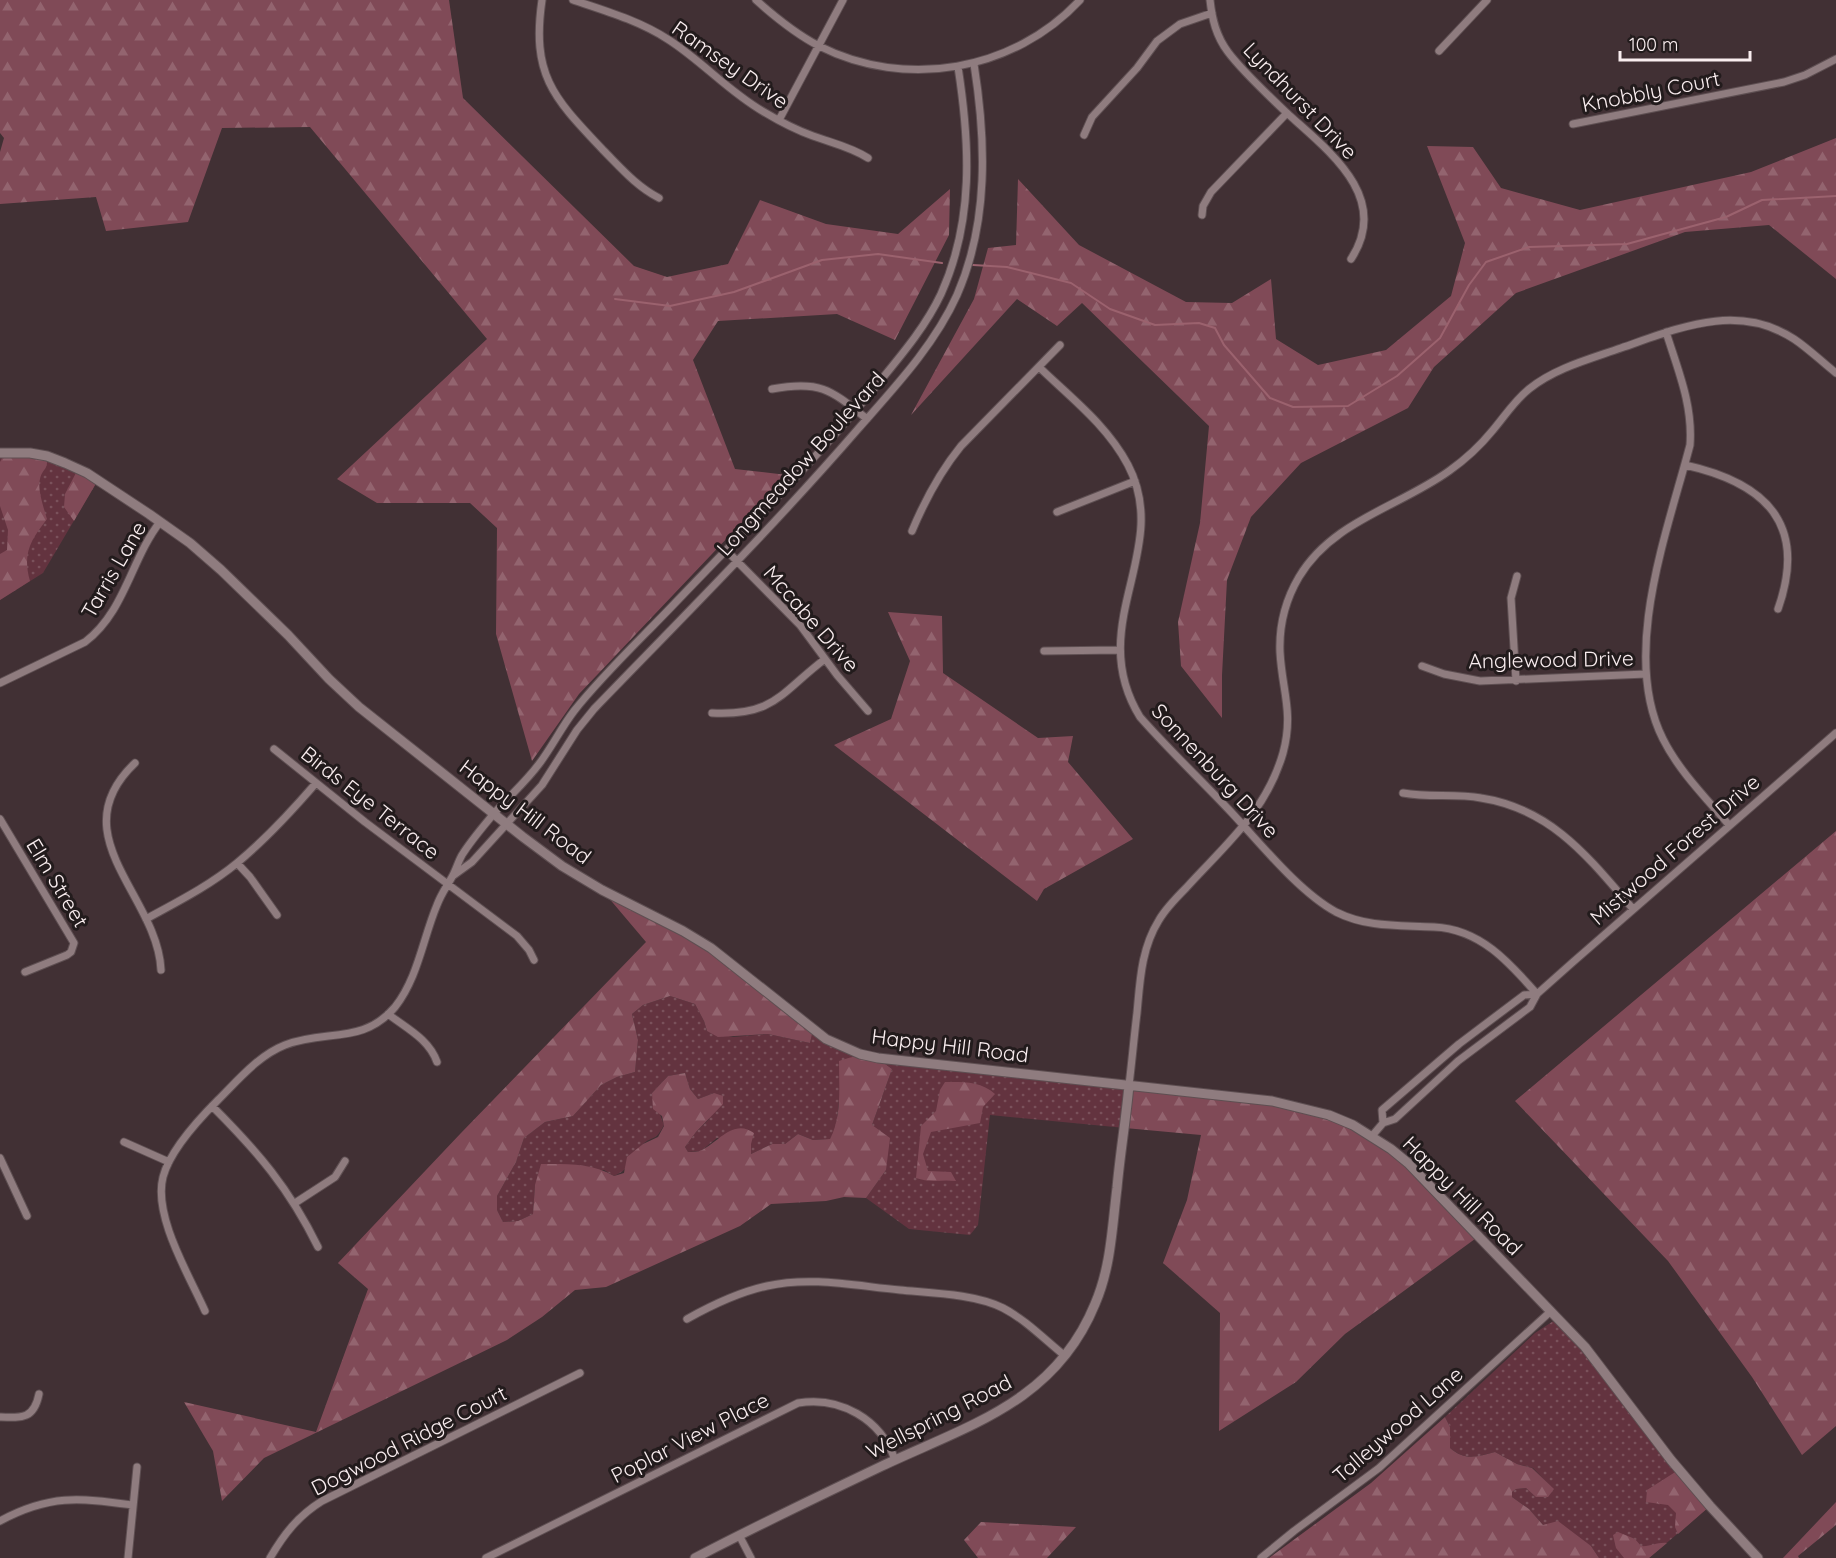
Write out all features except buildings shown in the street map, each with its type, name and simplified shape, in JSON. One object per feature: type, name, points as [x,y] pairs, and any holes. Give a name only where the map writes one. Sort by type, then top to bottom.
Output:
[{"type":"street","points":[[542,0],[538,27],[539,49],[548,80],[556,96],[578,123],[635,183],[659,198]]},
{"type":"street","name":"Ramsey Drive","points":[[573,0],[622,16],[670,40],[743,99],[810,135],[868,158]]},
{"type":"street","points":[[756,0],[788,26],[819,46],[840,55],[885,67],[910,69],[958,68],[1005,54],[1040,35],[1080,0]]},
{"type":"street","points":[[779,120],[843,0]]},
{"type":"street","name":"Lyndhurst Drive","points":[[1210,0],[1216,30],[1229,53],[1287,113],[1335,156],[1352,179],[1363,209],[1364,230],[1351,259]]},
{"type":"street","points":[[1439,51],[1487,0]]},
{"type":"street","points":[[1083,135],[1092,117],[1137,68],[1157,41],[1186,20],[1212,13]]},
{"type":"street","name":"Knobbly Court","points":[[1573,124],[1784,82],[1805,75],[1836,59]]},
{"type":"street","name":"Longmeadow Boulevard","points":[[450,880],[472,862],[542,785],[577,730],[594,709],[807,488],[933,338],[957,294],[968,265],[977,224],[983,165],[981,108],[974,64]]},
{"type":"street","name":"Longmeadow Boulevard","points":[[388,1014],[408,987],[436,906],[462,855],[493,814],[540,763],[561,728],[590,693],[794,481],[921,330],[942,292],[953,263],[962,221],[968,168],[966,122],[958,68]]},
{"type":"street","points":[[1202,215],[1203,206],[1211,192],[1287,113]]},
{"type":"street","points":[[1129,1085],[1141,967],[1152,933],[1167,908],[1244,826],[1268,792],[1283,752],[1287,732],[1288,705],[1281,659],[1281,633],[1292,590],[1309,563],[1338,536],[1360,520],[1429,484],[1465,460],[1522,394],[1546,377],[1593,358],[1666,332],[1715,320],[1730,319],[1762,325],[1793,339],[1836,373]]},
{"type":"street","points":[[1666,332],[1686,394],[1690,413],[1690,445],[1660,556],[1648,631],[1646,674],[1655,719],[1672,755],[1729,825]]},
{"type":"street","points":[[912,531],[936,479],[961,446],[1060,345]]},
{"type":"street","name":"Sonnenburg Drive","points":[[1039,367],[1110,437],[1129,466],[1135,481],[1141,508],[1141,534],[1123,612],[1119,651],[1126,692],[1140,717],[1194,776],[1311,895],[1338,912],[1369,923],[1436,927],[1470,936],[1502,955],[1538,994]]},
{"type":"street","points":[[772,389],[788,386],[815,386],[834,393],[867,419]]},
{"type":"street","name":"Happy Hill Road","points":[[0,453],[30,453],[65,463],[87,473],[160,522],[189,543],[251,598],[358,707],[505,824],[547,856],[592,884],[711,948],[817,1034],[843,1048],[878,1058],[1272,1101],[1329,1115],[1372,1136],[1391,1149],[1422,1177],[1551,1311],[1609,1377],[1671,1460],[1758,1558]]},
{"type":"street","points":[[1685,465],[1708,470],[1736,481],[1761,498],[1776,517],[1786,541],[1789,558],[1786,587],[1778,609]]},
{"type":"street","points":[[1057,512],[1135,481]]},
{"type":"street","name":"Tarris Lane","points":[[0,683],[85,642],[96,634],[112,614],[143,547],[160,522]]},
{"type":"street","name":"Mccabe Drive","points":[[726,550],[800,625],[868,711]]},
{"type":"street","points":[[1516,681],[1511,598],[1517,576]]},
{"type":"street","points":[[1044,651],[1119,651]]},
{"type":"street","points":[[712,713],[743,713],[772,703],[825,659]]},
{"type":"street","name":"Anglewood Drive","points":[[1422,666],[1462,679],[1480,681],[1646,674]]},
{"type":"street","name":"Mistwood Forest Drive","points":[[1372,1136],[1383,1123],[1395,1119],[1458,1061],[1530,1007],[1538,994],[1836,733]]},
{"type":"street","name":"Birds Eye Terrace","points":[[274,749],[316,783],[450,880],[518,936],[534,960]]},
{"type":"street","points":[[135,763],[122,776],[110,800],[106,823],[107,839],[119,869],[158,946],[161,970]]},
{"type":"street","points":[[146,919],[187,897],[237,863],[286,817],[316,783]]},
{"type":"street","points":[[1403,792],[1426,796],[1479,797],[1534,815],[1584,852],[1633,909]]},
{"type":"street","name":"Elm Street","points":[[0,819],[74,943],[71,952],[67,955],[25,972]]},
{"type":"street","points":[[237,863],[277,915]]},
{"type":"street","name":"Mistwood Forest Drive","points":[[1383,1123],[1382,1110],[1459,1044],[1524,995],[1538,994]]},
{"type":"street","points":[[205,1311],[168,1231],[162,1185],[169,1162],[212,1106],[260,1059],[274,1050],[296,1041],[357,1033],[381,1021],[388,1014],[426,1043],[437,1062]]},
{"type":"street","name":"Wellspring Road","points":[[695,1558],[1007,1408],[1040,1383],[1065,1356],[1086,1324],[1107,1269],[1129,1085]]},
{"type":"street","points":[[212,1106],[268,1164],[295,1203],[318,1246]]},
{"type":"street","points":[[124,1142],[169,1162]]},
{"type":"street","points":[[0,1158],[27,1216]]},
{"type":"street","points":[[295,1203],[335,1177],[345,1161]]},
{"type":"street","points":[[687,1319],[756,1288],[791,1282],[831,1283],[918,1292],[990,1303],[1016,1316],[1065,1356]]},
{"type":"street","name":"Talleywood Lane","points":[[1261,1558],[1379,1468],[1551,1311]]},
{"type":"street","name":"Dogwood Ridge Court","points":[[270,1558],[291,1526],[302,1515],[322,1502],[580,1373]]},
{"type":"street","points":[[0,1417],[17,1418],[28,1414],[34,1409],[39,1394]]},
{"type":"street","name":"Poplar View Place","points":[[486,1558],[798,1403],[810,1401],[832,1403],[863,1417],[880,1432],[895,1460]]},
{"type":"street","points":[[128,1558],[137,1467]]},
{"type":"street","points":[[0,1521],[15,1512],[49,1501],[81,1500],[133,1505]]},
{"type":"street","points":[[740,1535],[751,1558]]},
{"type":"shaded area","points":[[0,453],[30,453],[98,480],[43,573],[0,600]]},
{"type":"shaded area","points":[[670,996],[695,1004],[707,1031],[733,1037],[768,1034],[810,1043],[813,1030],[860,1054],[839,1101],[836,1128],[830,1139],[813,1140],[798,1134],[785,1144],[772,1144],[751,1154],[751,1144],[717,1138],[701,1151],[688,1152],[685,1147],[709,1119],[714,1093],[698,1099],[690,1089],[685,1073],[668,1076],[652,1093],[664,1125],[656,1136],[639,1148],[624,1170],[614,1176],[604,1170],[535,1185],[533,1214],[518,1221],[503,1222],[497,1210],[497,1196],[516,1162],[524,1138],[545,1122],[573,1116],[601,1085],[635,1072],[638,1040],[632,1014],[643,1005]]},
{"type":"shaded area","points":[[878,1058],[1129,1085],[1125,1128],[990,1115],[978,1225],[970,1235],[909,1229],[866,1198],[886,1170],[872,1125],[892,1069]]},
{"type":"shaded area","points":[[1558,1318],[1710,1506],[1649,1558],[1599,1558],[1591,1546],[1543,1525],[1529,1509],[1512,1497],[1512,1492],[1516,1489],[1526,1488],[1537,1497],[1553,1489],[1533,1468],[1517,1464],[1495,1452],[1466,1456],[1450,1448],[1450,1427],[1445,1417],[1535,1333]]},
{"type":"green space","points":[[0,0],[449,0],[463,98],[634,266],[667,277],[728,264],[760,200],[826,224],[898,234],[950,189],[949,235],[895,340],[837,314],[718,321],[693,360],[735,469],[787,475],[579,694],[532,761],[496,634],[497,528],[470,503],[377,503],[337,479],[487,339],[310,127],[222,128],[188,222],[106,231],[96,197],[0,204],[0,152],[4,138],[0,133]]},
{"type":"green space","points":[[1836,138],[1836,279],[1769,225],[1685,232],[1516,293],[1434,367],[1408,408],[1301,463],[1251,517],[1227,580],[1222,718],[1181,666],[1178,622],[1200,523],[1209,426],[1082,303],[1057,326],[1017,299],[911,415],[974,299],[988,248],[1016,245],[1018,179],[1079,245],[1186,302],[1232,303],[1271,279],[1276,339],[1318,365],[1386,350],[1451,296],[1465,243],[1427,146],[1473,147],[1501,188],[1580,210],[1751,172]]},
{"type":"green space","points":[[5,453],[47,456],[47,465],[41,475],[39,488],[47,519],[29,547],[27,562],[30,581],[0,600],[0,554],[7,550],[8,530],[0,506],[0,462]]},
{"type":"green space","points":[[78,469],[98,480],[74,521],[64,507],[65,494]]},
{"type":"green space","points":[[888,612],[942,616],[943,673],[1038,738],[1073,736],[1068,762],[1133,839],[1044,889],[1037,901],[834,745],[891,719],[910,661]]},
{"type":"green space","points":[[1836,831],[1836,1426],[1802,1455],[1752,1377],[1668,1261],[1515,1101]]},
{"type":"green space","points":[[602,890],[683,931],[813,1030],[810,1043],[768,1034],[718,1037],[707,1031],[695,1004],[670,996],[643,1005],[632,1014],[638,1040],[635,1072],[601,1085],[573,1116],[545,1122],[524,1138],[516,1162],[497,1196],[497,1210],[503,1222],[518,1221],[533,1214],[535,1185],[541,1164],[588,1166],[614,1176],[624,1173],[627,1157],[643,1144],[658,1137],[664,1126],[662,1116],[653,1109],[652,1093],[668,1076],[685,1073],[690,1089],[698,1099],[714,1093],[723,1096],[723,1104],[685,1147],[688,1152],[702,1150],[726,1133],[740,1128],[754,1133],[751,1154],[772,1144],[785,1144],[798,1134],[813,1140],[830,1139],[838,1111],[839,1061],[854,1056],[878,1059],[892,1069],[872,1125],[890,1138],[886,1170],[866,1198],[844,1197],[826,1201],[771,1204],[740,1226],[606,1287],[575,1290],[542,1317],[507,1340],[264,1458],[222,1501],[213,1451],[184,1402],[316,1432],[368,1289],[338,1263],[646,942]]},
{"type":"green space","points":[[945,1082],[978,1084],[995,1094],[983,1107],[980,1123],[931,1132],[923,1154],[928,1171],[951,1172],[956,1181],[931,1181],[916,1178],[921,1126],[936,1111],[940,1090]]},
{"type":"green space","points":[[1129,1085],[1217,1093],[1329,1115],[1391,1149],[1479,1236],[1345,1334],[1296,1382],[1219,1431],[1220,1313],[1163,1263],[1187,1200],[1201,1135],[1125,1128]]},
{"type":"green space","points":[[1445,1417],[1450,1427],[1450,1448],[1461,1455],[1471,1457],[1495,1452],[1517,1464],[1532,1468],[1554,1489],[1548,1497],[1536,1497],[1526,1488],[1516,1489],[1512,1492],[1512,1497],[1529,1509],[1543,1525],[1558,1521],[1591,1546],[1599,1558],[1269,1558],[1371,1483]]},
{"type":"green space","points":[[1680,1469],[1710,1506],[1678,1534],[1675,1527],[1676,1513],[1668,1505],[1646,1502],[1647,1490]]},
{"type":"green space","points":[[1836,1502],[1836,1525],[1798,1556],[1799,1558],[1783,1558]]},
{"type":"green space","points":[[981,1522],[1076,1527],[1047,1558],[978,1558],[964,1540]]},
{"type":"green space","points":[[1618,1532],[1635,1539],[1641,1546],[1667,1543],[1649,1558],[1624,1558],[1616,1548],[1613,1535]]},
{"type":"waterway","points":[[973,265],[1007,267],[1071,283],[1110,309],[1155,325],[1199,323],[1215,328],[1224,345],[1270,398],[1293,407],[1348,406],[1397,376],[1440,338],[1469,285],[1486,262],[1529,247],[1627,244],[1726,217],[1762,200],[1836,196]]},
{"type":"waterway","points":[[615,299],[670,306],[734,292],[822,260],[878,254],[942,263]]}]
